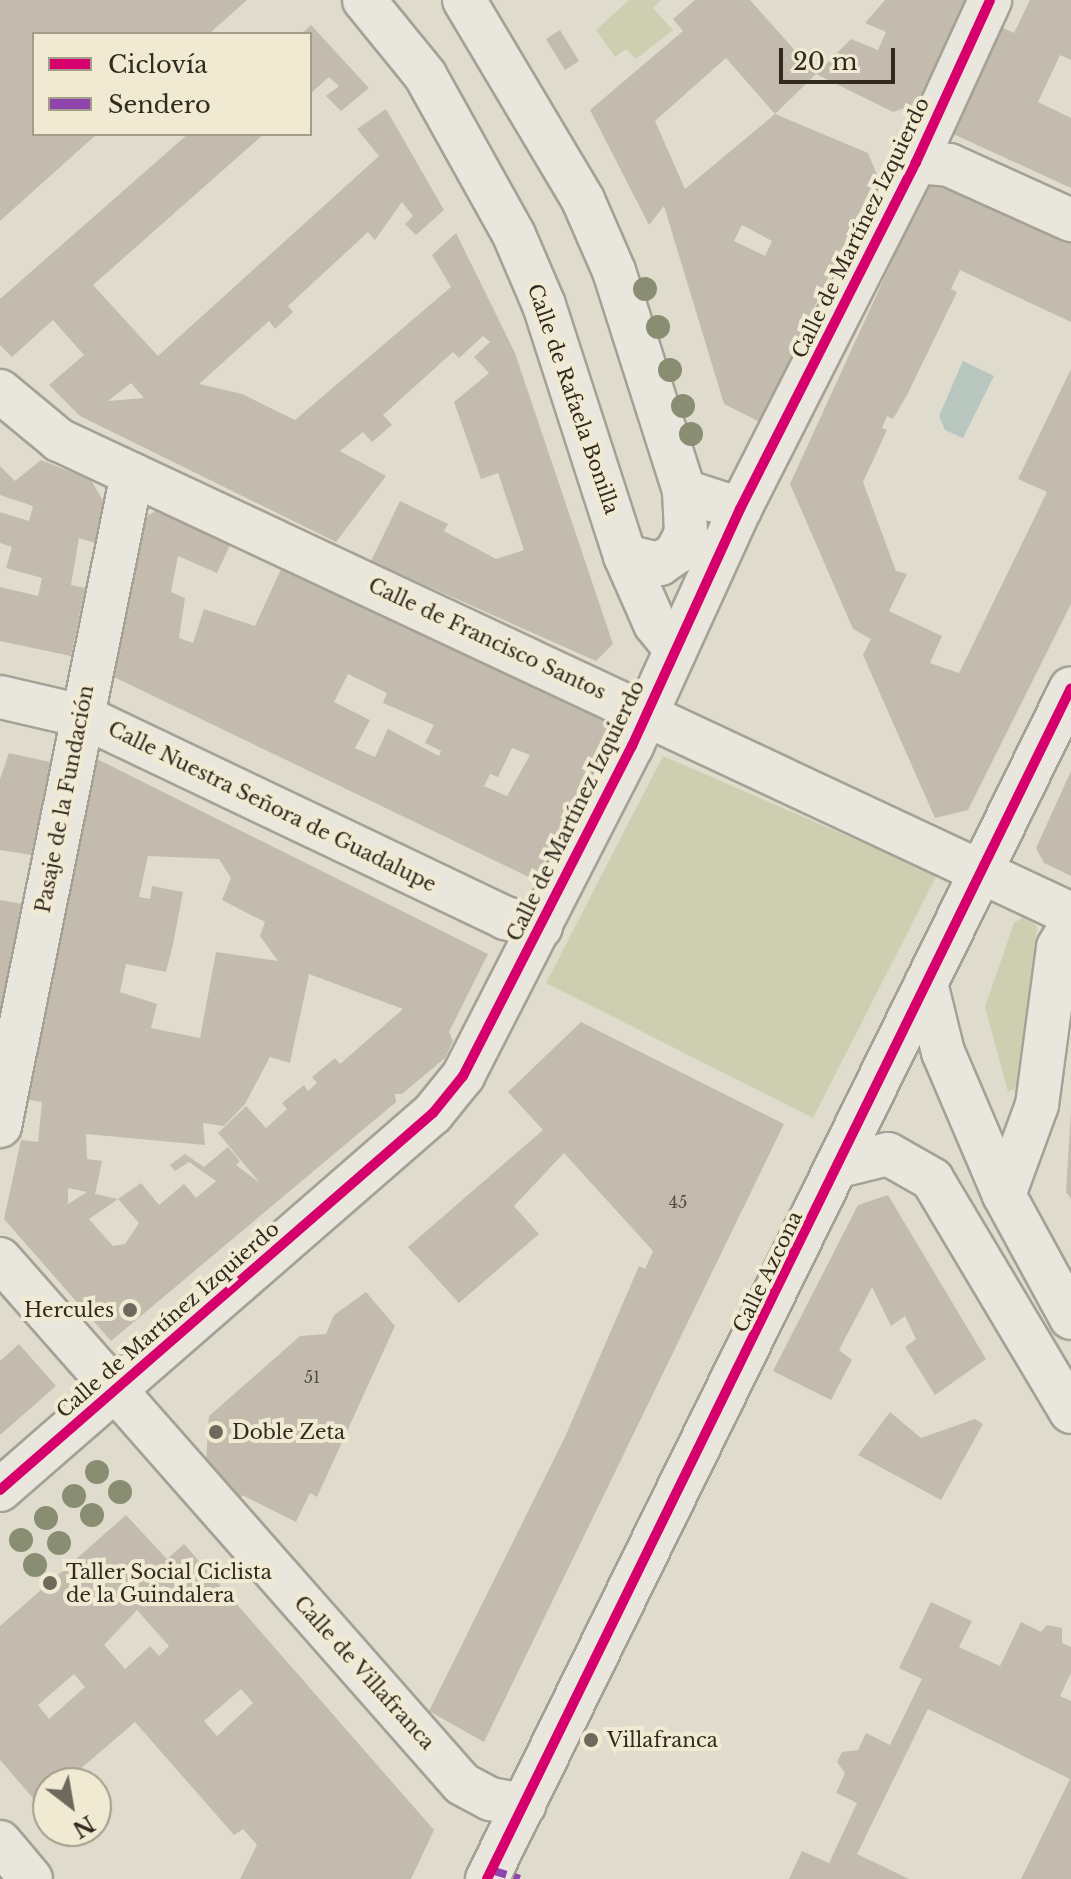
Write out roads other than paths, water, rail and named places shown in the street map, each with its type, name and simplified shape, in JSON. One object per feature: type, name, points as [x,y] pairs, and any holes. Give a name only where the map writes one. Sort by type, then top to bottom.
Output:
[{"type":"street","name":"Calle de Rafaela Bonilla","points":[[364,0],[425,75],[514,235],[544,305],[625,556],[655,624],[675,649]]},
{"type":"street","points":[[464,0],[583,200],[614,271],[684,491],[686,533],[676,553],[660,564],[625,556]]},
{"type":"street","name":"Calle de Martínez Izquierdo","points":[[0,1490],[433,1113],[463,1076],[541,927],[740,509],[916,162],[990,0]]},
{"type":"street","points":[[916,162],[949,165],[1071,220]]},
{"type":"street","name":"Calle de Francisco Santos","points":[[0,391],[59,440],[1071,914]]},
{"type":"street","name":"Pasaje de la Fundación","points":[[0,1126],[132,474]]},
{"type":"street","points":[[684,491],[740,509]]},
{"type":"street","name":"Calle Azcona","points":[[500,1876],[524,1805],[1071,688]]},
{"type":"street","name":"Calle Nuestra Señora de Guadalupe","points":[[0,697],[82,716],[505,918],[541,927]]},
{"type":"street","points":[[1004,1195],[1037,1105],[1058,947],[1071,925]]},
{"type":"street","points":[[926,983],[943,1052],[1004,1195],[1071,1318]]},
{"type":"street","points":[[839,1166],[888,1154],[932,1179],[1071,1412]]},
{"type":"street","name":"Calle de Villafranca","points":[[0,1259],[113,1392],[462,1784],[490,1799],[524,1805]]},
{"type":"street","points":[[0,1842],[31,1879]]},
{"type":"place","name":"Hercules","points":[[130,1310]]},
{"type":"place","name":"Doble Zeta","points":[[216,1432]]},
{"type":"place","name":"Taller Social Ciclista de la Guindalera","points":[[50,1583]]},
{"type":"place","name":"Villafranca","points":[[591,1740]]}]
